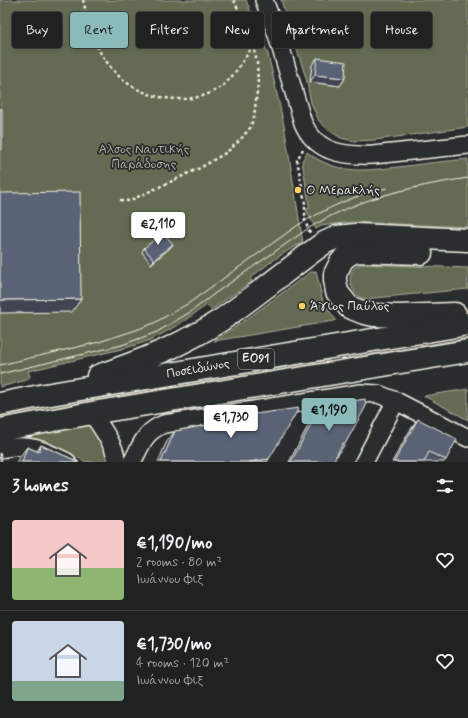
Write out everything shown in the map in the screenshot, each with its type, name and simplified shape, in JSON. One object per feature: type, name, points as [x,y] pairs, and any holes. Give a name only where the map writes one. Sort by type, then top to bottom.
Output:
[{"type":"highway","points":[[44,395],[140,361],[198,334],[221,320],[324,243],[337,237],[356,235],[468,240]]},
{"type":"highway","points":[[468,255],[358,251],[351,253],[341,262],[335,274],[335,280],[337,292],[344,302],[349,307],[364,313],[400,316],[468,312]]},
{"type":"highway","name":"Ποσειδώνος","points":[[0,404],[44,395],[468,324]]},
{"type":"highway","name":"Ποσειδώνος","points":[[0,430],[92,413],[468,351]]},
{"type":"street","points":[[264,0],[277,35],[303,123],[307,132],[318,143],[332,150],[348,155],[358,156],[468,145]]},
{"type":"street","points":[[132,462],[148,434],[154,428],[164,424],[361,393],[378,394],[396,401],[468,438]]},
{"type":"street","points":[[364,462],[396,401]]},
{"type":"street","points":[[92,413],[112,445],[116,462]]},
{"type":"street","points":[[0,449],[25,446],[38,449],[60,458]]},
{"type":"path","points":[[83,0],[89,26],[99,50],[107,62],[126,82],[137,88],[159,96],[180,99],[196,97],[221,87],[252,48]]},
{"type":"path","points":[[234,0],[239,12]]},
{"type":"path","points":[[120,200],[129,202],[200,168],[227,152],[240,140],[250,128],[256,108],[258,74],[254,48]]},
{"type":"path","points":[[305,147],[297,160],[305,203],[305,221],[311,234]]},
{"type":"green space","name":"Αλσος Ναυτικής Παράδοσης","points":[[0,0],[246,0],[251,12],[211,12],[211,48],[264,48],[264,44],[268,54],[284,125],[303,243],[269,263],[250,278],[252,281],[211,310],[207,305],[178,325],[151,340],[126,348],[28,371],[30,376],[27,380],[0,387]]},
{"type":"green space","points":[[281,0],[468,0],[468,127],[375,140],[354,141],[341,138],[319,121],[311,103],[306,78],[296,48],[363,48],[363,12],[285,12]]},
{"type":"green space","points":[[307,152],[319,160],[331,165],[355,170],[380,169],[468,159],[468,227],[351,222],[321,226],[316,229],[306,210],[309,208],[309,205],[302,161]]},
{"type":"green space","points":[[362,264],[468,268],[468,289],[364,299],[355,292],[350,281],[352,270],[356,266]]},
{"type":"green space","points":[[316,271],[323,302],[336,320],[214,341],[239,325],[311,272]]},
{"type":"green space","points":[[468,338],[468,344],[342,365],[341,359]]},
{"type":"green space","points":[[329,360],[330,367],[0,422],[0,414]]},
{"type":"green space","points":[[468,389],[468,420],[424,396]]},
{"type":"green space","points":[[91,425],[98,428],[111,462],[86,462],[46,441],[26,439],[0,442],[33,433]]},
{"type":"building","points":[[317,58],[346,62],[345,78],[315,75]]},
{"type":"building","points":[[0,109],[2,109],[2,149],[0,149]]},
{"type":"building","points":[[80,192],[81,299],[0,300],[0,193]]},
{"type":"building","points":[[163,233],[173,244],[154,260],[144,248]]},
{"type":"building","points":[[365,399],[366,406],[345,444],[343,443],[333,462],[291,462],[321,406]]},
{"type":"building","points":[[299,408],[269,459],[248,462],[161,462],[175,431],[240,419],[240,416]]},
{"type":"building","points":[[418,419],[457,439],[446,460],[429,452],[424,462],[394,462]]},
{"type":"building","points":[[41,445],[79,462],[22,462],[27,447],[39,452]]},
{"type":"tram line","points":[[0,374],[122,345],[157,332],[192,311],[306,230],[325,219],[384,195],[425,185],[468,178]]},
{"type":"tram line","points":[[0,365],[99,342],[154,323],[189,303],[298,225],[341,203],[364,194],[387,188]]},
{"type":"place","name":"Ο Μερακλής","points":[[298,190]]},
{"type":"place","name":"Άγιος Παύλος","points":[[302,306]]}]
